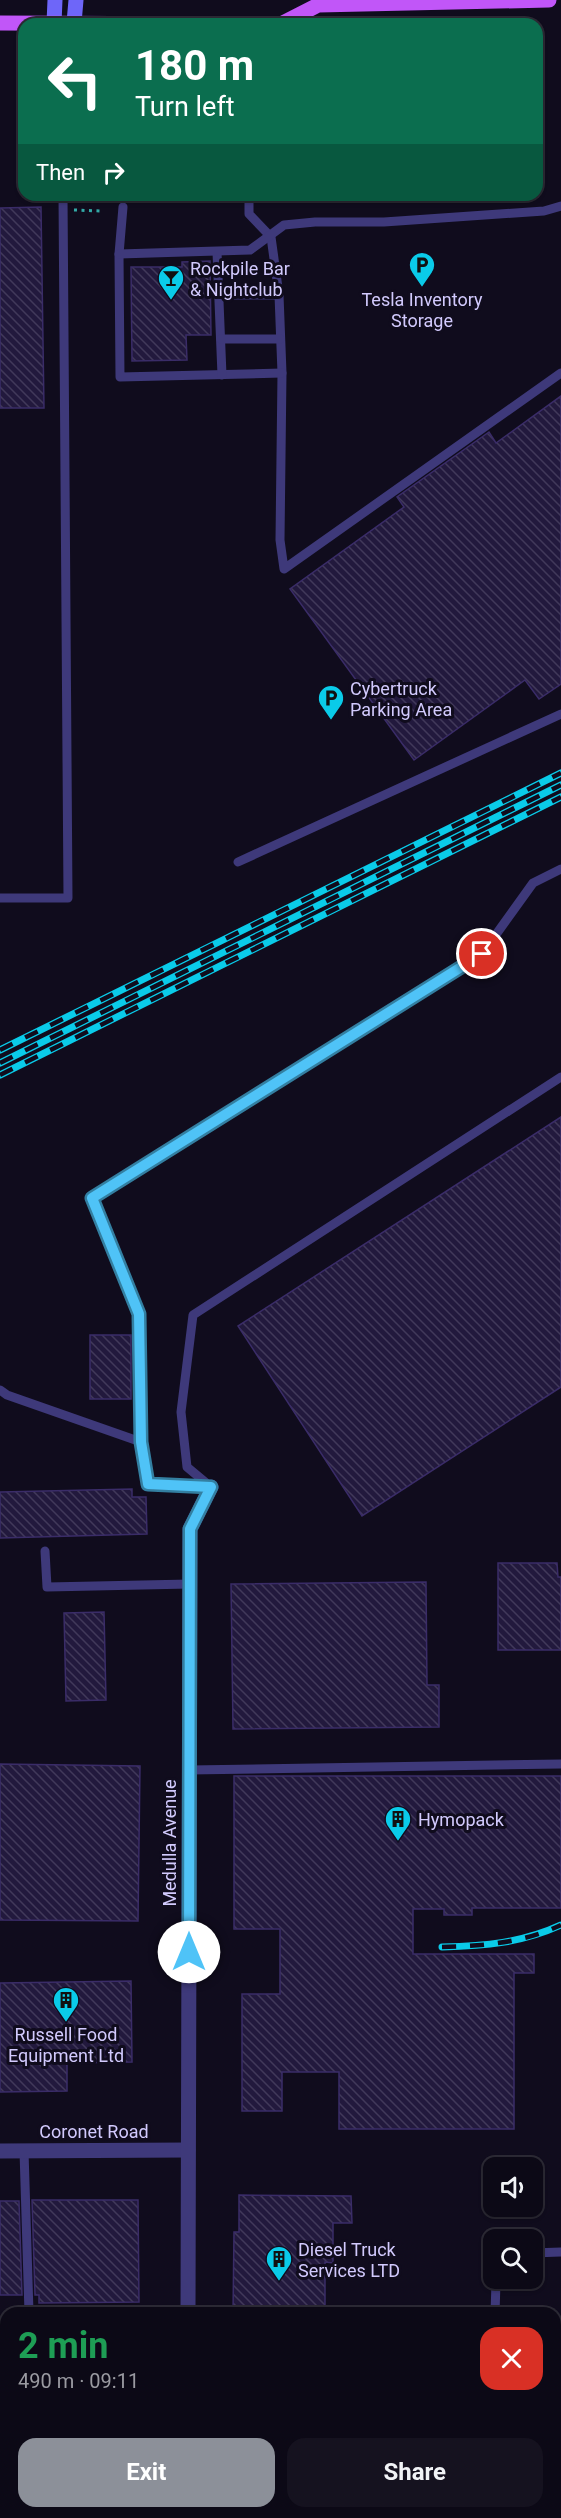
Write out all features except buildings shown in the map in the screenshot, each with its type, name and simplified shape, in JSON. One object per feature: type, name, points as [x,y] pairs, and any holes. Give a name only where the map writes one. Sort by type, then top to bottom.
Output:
[{"type":"main road","points":[[54,18],[55,0]]},
{"type":"main road","points":[[74,18],[76,0]]},
{"type":"main road","points":[[289,18],[313,2],[549,0]]},
{"type":"main road","points":[[0,23],[18,23]]},
{"type":"street","name":"Medulla Avenue","points":[[188,2307],[190,1529],[211,1487]]},
{"type":"street","name":"Coronet Road","points":[[0,2151],[188,2150]]},
{"type":"lane","points":[[0,898],[68,898],[67,444],[63,201]]},
{"type":"lane","points":[[249,201],[249,214],[271,237],[279,295],[282,373],[280,540],[284,569],[561,373]]},
{"type":"lane","points":[[119,255],[250,250],[271,237],[284,225],[315,222],[384,222],[544,211],[561,206]]},
{"type":"lane","points":[[123,207],[119,255],[120,377],[282,373]]},
{"type":"lane","points":[[217,252],[222,375]]},
{"type":"lane","points":[[219,295],[279,295]]},
{"type":"lane","points":[[220,339],[280,339]]},
{"type":"lane","points":[[238,862],[561,714]]},
{"type":"lane","points":[[211,1487],[148,1484],[141,1442],[139,1314],[92,1198],[482,954],[533,883],[561,869]]},
{"type":"lane","points":[[211,1487],[187,1467],[182,1423],[181,1412],[193,1315],[561,1077]]},
{"type":"lane","points":[[0,1390],[7,1395],[141,1442]]},
{"type":"lane","points":[[45,1551],[47,1587],[190,1584]]},
{"type":"lane","points":[[189,1770],[561,1764]]},
{"type":"lane","points":[[24,2151],[29,2307]]},
{"type":"lane","points":[[543,2253],[561,2252]]},
{"type":"lane","points":[[495,2307],[496,2289]]},
{"type":"path","points":[[63,210],[101,211]]},
{"type":"railway","points":[[0,1050],[561,773]]},
{"type":"railway","points":[[0,1063],[561,785]]},
{"type":"railway","points":[[0,1075],[561,797]]},
{"type":"railway","points":[[442,1947],[473,1946],[517,1940],[561,1925]]},
{"type":"place","name":"Tesla Inventory Storage","points":[[422,288]]},
{"type":"place","name":"Rockpile Bar & Nightclub","points":[[171,301]]},
{"type":"place","name":"Cybertruck Parking Area","points":[[331,721]]},
{"type":"place","name":"Hymopack","points":[[398,1842]]},
{"type":"place","name":"Russell Food Equipment Ltd","points":[[66,2023]]},
{"type":"place","name":"Diesel Truck Services LTD","points":[[279,2282]]},
{"type":"route","points":[[189,1952],[190,1529],[211,1487],[148,1484],[141,1442],[139,1314],[92,1198],[482,954]]}]
